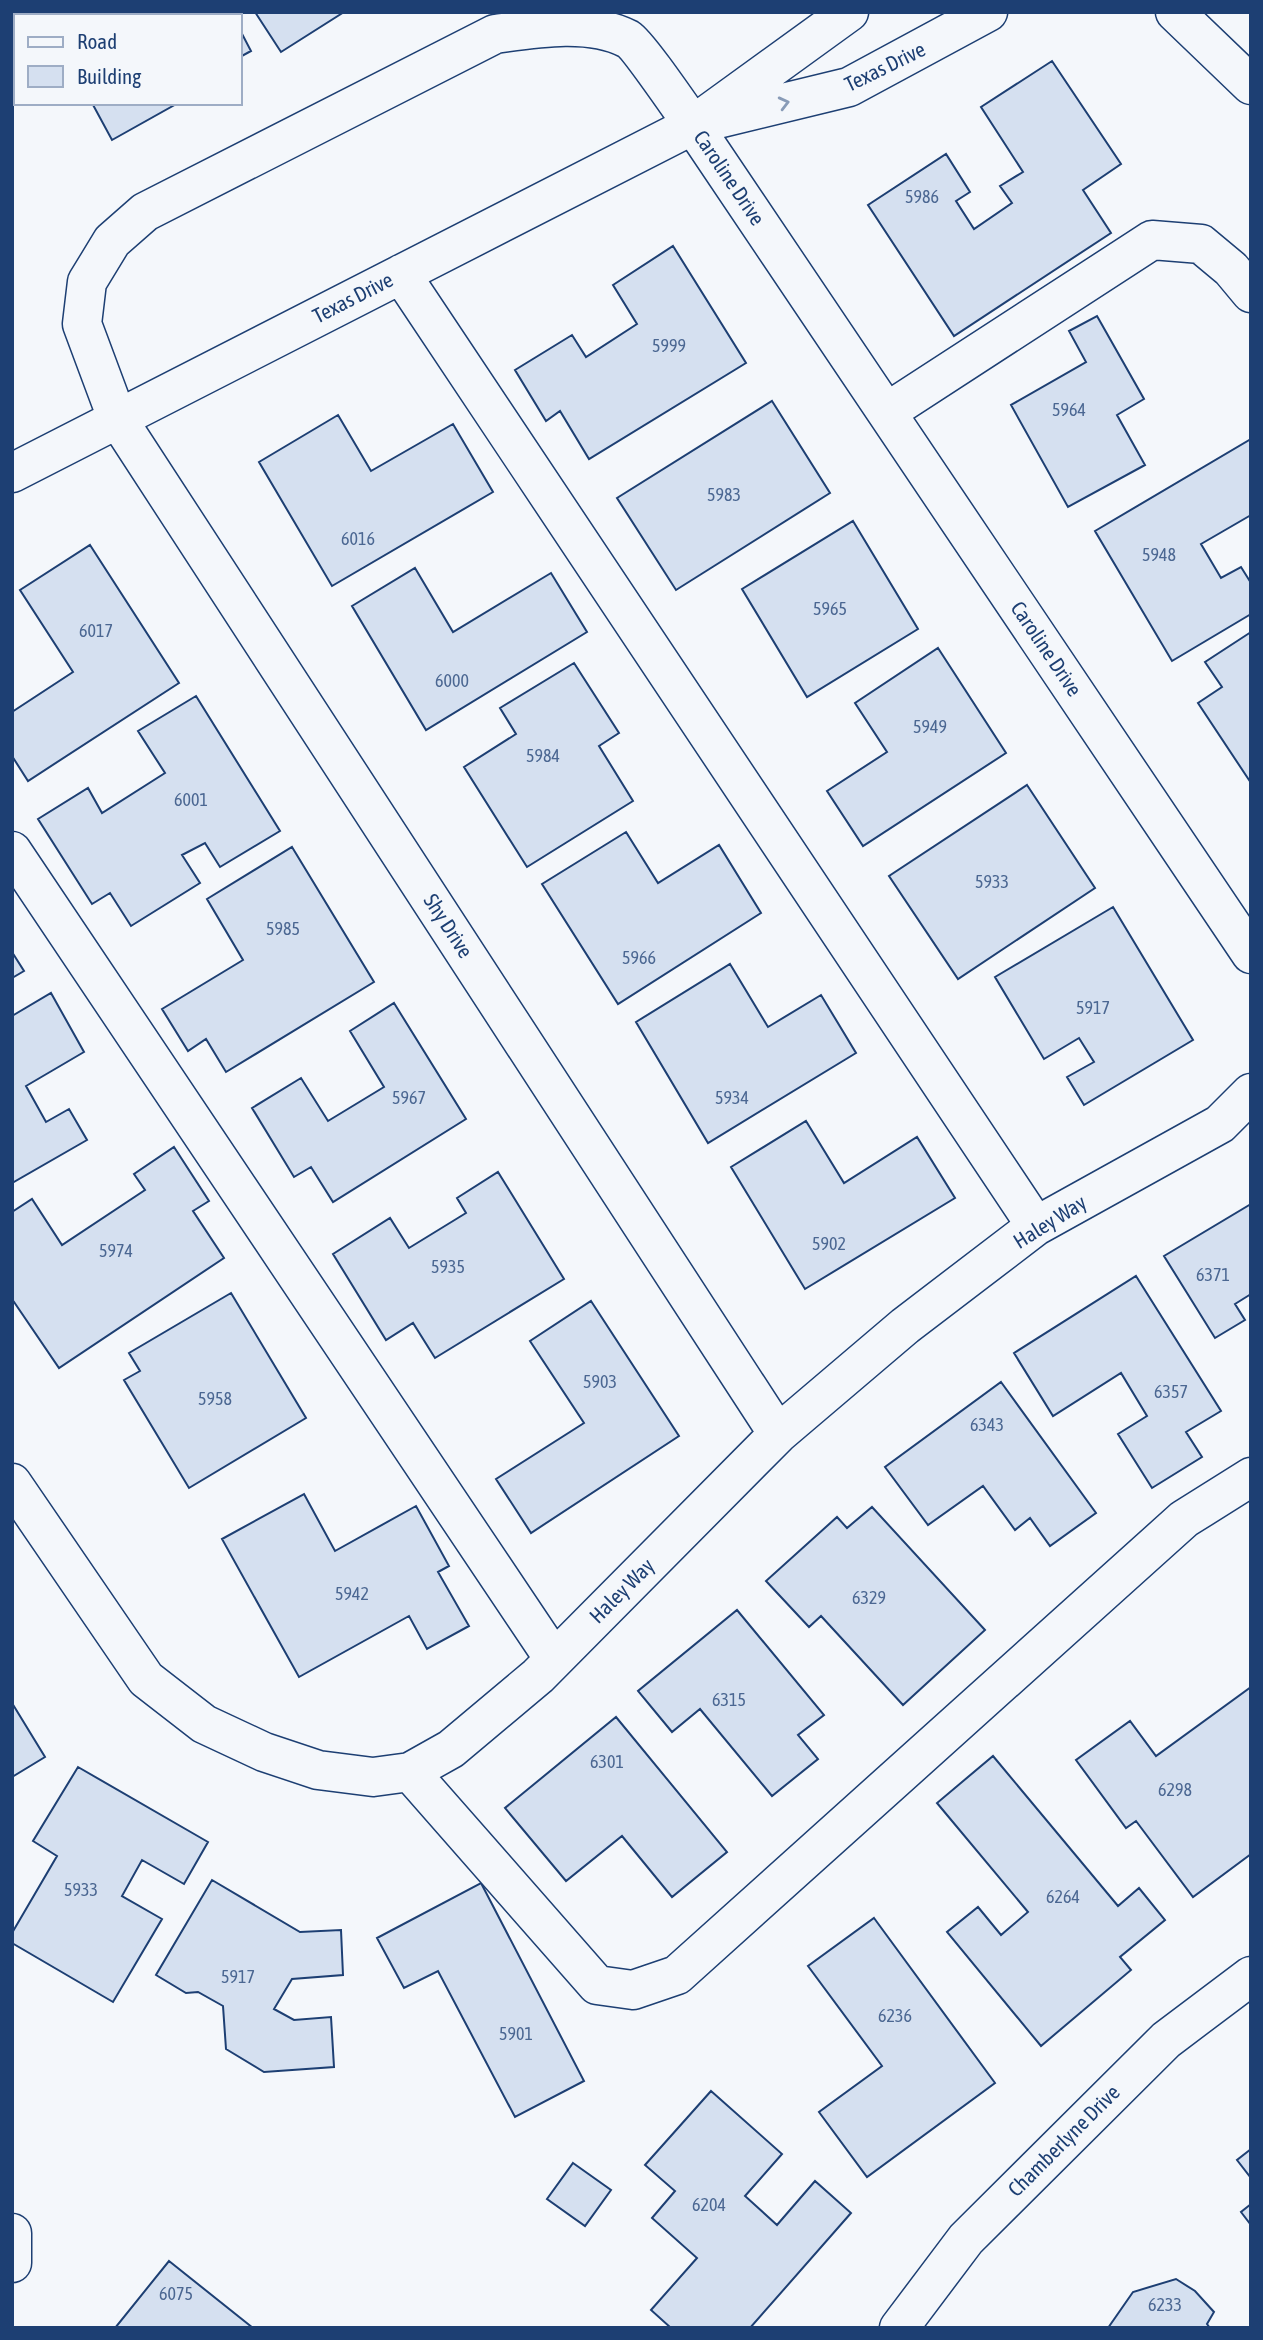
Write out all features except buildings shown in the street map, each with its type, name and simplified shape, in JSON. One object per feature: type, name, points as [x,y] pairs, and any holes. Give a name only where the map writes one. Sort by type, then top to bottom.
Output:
[{"type":"street","name":"Texas Drive","points":[[12,473],[694,125],[849,12]]},
{"type":"street","name":"Texas Drive","points":[[694,125],[849,87],[988,12]]},
{"type":"street","points":[[1175,12],[1251,85]]},
{"type":"street","name":"Caroline Drive","points":[[117,418],[82,324],[87,282],[112,242],[145,212],[495,34],[547,27],[592,29],[630,40],[694,125],[1251,954]]},
{"type":"street","points":[[887,412],[1152,240],[1201,244],[1231,269],[1251,293]]},
{"type":"street","points":[[401,274],[1036,1226]]},
{"type":"street","name":"Shy Drive","points":[[117,418],[778,1434]]},
{"type":"street","points":[[12,851],[554,1660]]},
{"type":"street","name":"Haley Way","points":[[12,1483],[146,1679],[204,1724],[264,1752],[318,1770],[373,1777],[410,1772],[451,1749],[554,1660],[778,1434],[905,1326],[1036,1226],[1220,1124],[1251,1093]]},
{"type":"street","points":[[410,1772],[597,1985],[634,1990],[677,1975],[1184,1519],[1251,1477]]},
{"type":"street","name":"Chamberlyne Drive","points":[[899,2328],[966,2239],[995,2210],[1166,2040],[1251,1976]]},
{"type":"street","points":[[12,2233],[12,2263]]}]
